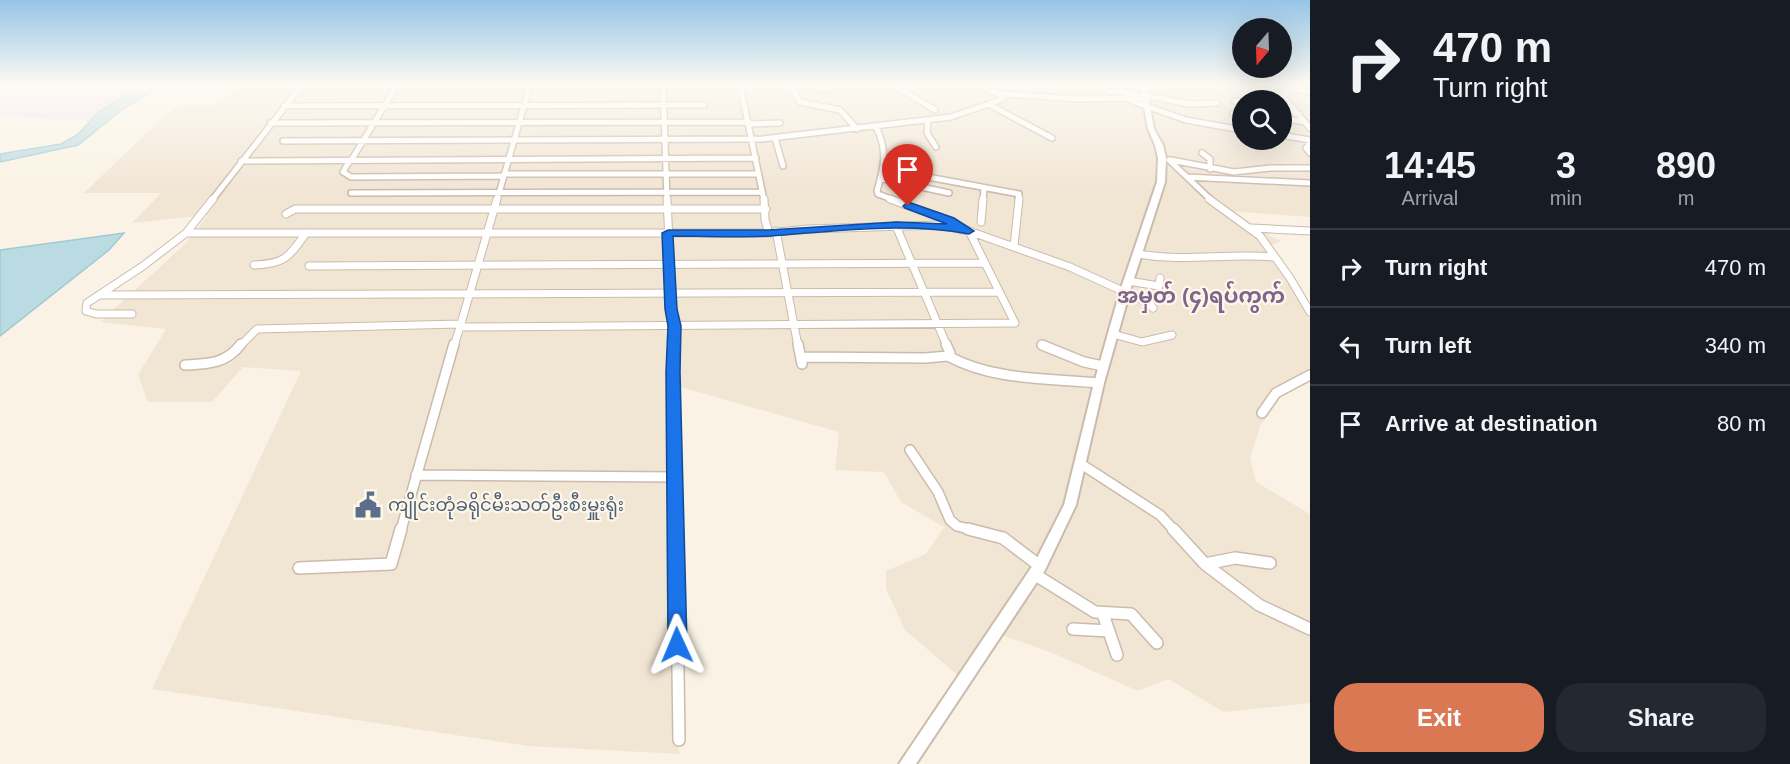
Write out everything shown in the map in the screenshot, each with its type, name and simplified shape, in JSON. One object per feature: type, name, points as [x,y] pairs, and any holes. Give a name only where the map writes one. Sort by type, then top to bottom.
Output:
[{"type":"street","points":[[132,314],[96,314],[86,311],[87,303],[143,266],[186,233],[272,121]]},
{"type":"street","points":[[849,121],[856,129]]},
{"type":"street","points":[[283,141],[752,139],[923,121]]},
{"type":"street","points":[[928,121],[927,133],[936,147]]},
{"type":"street","points":[[1019,121],[1052,138]]},
{"type":"street","points":[[1149,121],[1151,129],[1166,159],[1214,203],[1251,228],[1269,246],[1310,312]]},
{"type":"street","points":[[1190,121],[1232,129]]},
{"type":"street","points":[[1297,121],[1305,122],[1310,128]]},
{"type":"street","points":[[375,122],[343,172],[351,177],[759,174]]},
{"type":"street","points":[[299,568],[391,564],[519,122]]},
{"type":"street","points":[[664,122],[670,292],[675,326],[679,740]]},
{"type":"street","points":[[270,123],[780,123]]},
{"type":"street","points":[[749,123],[766,209],[765,220],[772,232],[781,263],[801,361],[948,356],[964,365],[1040,380],[1061,379],[1099,383]]},
{"type":"street","points":[[185,365],[225,362],[237,352],[251,332],[257,329],[337,325],[675,326],[1016,322],[983,263],[969,231],[950,221],[878,194],[880,178],[885,169],[884,140],[876,127]]},
{"type":"street","points":[[775,138],[783,166]]},
{"type":"street","points":[[1292,138],[1310,142],[1306,148],[1310,153]]},
{"type":"street","points":[[1202,153],[1210,159],[1210,169]]},
{"type":"street","points":[[240,160],[756,158]]},
{"type":"street","points":[[1166,159],[1233,172],[1269,168],[1310,168]]},
{"type":"street","points":[[907,764],[1037,570],[1070,505],[1103,366],[1161,182],[1166,159]]},
{"type":"street","points":[[885,169],[1020,195],[1014,246]]},
{"type":"street","points":[[1187,177],[1310,183]]},
{"type":"street","points":[[880,178],[949,193]]},
{"type":"street","points":[[981,222],[984,189]]},
{"type":"street","points":[[351,193],[762,192]]},
{"type":"street","points":[[286,214],[295,209],[304,208],[766,209]]},
{"type":"street","points":[[186,233],[772,232],[896,225],[939,225],[969,231],[1127,286],[1159,286],[1160,278]]},
{"type":"street","points":[[896,225],[950,353],[948,356]]},
{"type":"street","points":[[1251,228],[1310,231]]},
{"type":"street","points":[[254,265],[280,264],[285,261],[306,233]]},
{"type":"street","points":[[1138,254],[1185,259],[1254,255],[1275,257]]},
{"type":"street","points":[[309,266],[983,263]]},
{"type":"street","points":[[1127,286],[1153,308]]},
{"type":"street","points":[[99,295],[999,292]]},
{"type":"street","points":[[1113,334],[1142,342],[1172,335]]},
{"type":"street","points":[[1042,345],[1084,362],[1103,366]]},
{"type":"street","points":[[1262,413],[1276,393],[1310,375]]},
{"type":"street","points":[[910,450],[938,492],[950,520],[957,526],[1003,538],[1037,570],[1086,607],[1103,614],[1125,612],[1131,615],[1157,643]]},
{"type":"street","points":[[1081,464],[1160,515],[1205,564],[1259,605],[1310,629]]},
{"type":"street","points":[[416,475],[675,477]]},
{"type":"street","points":[[1205,564],[1235,558],[1270,563]]},
{"type":"street","points":[[1103,614],[1117,655]]},
{"type":"street","points":[[1073,629],[1109,631]]},
{"type":"shaded area","points":[[159,121],[1232,121],[1232,150],[1292,150],[1292,121],[1310,121],[1310,217],[1229,211],[1248,226],[1281,241],[1271,246],[1310,308],[1310,376],[1298,378],[1261,424],[1250,458],[1256,482],[1310,514],[1310,703],[1224,712],[1168,679],[1138,691],[1055,654],[996,633],[962,679],[905,630],[886,589],[886,571],[926,554],[944,527],[901,502],[884,472],[835,470],[839,432],[674,385],[675,733],[680,754],[528,746],[152,689],[301,371],[243,367],[212,402],[148,402],[138,375],[166,329],[100,322],[185,244],[208,215],[132,223],[161,193],[84,193]]},
{"type":"water","points":[[91,121],[108,121],[78,145],[0,162],[0,154],[61,144],[77,135]]},
{"type":"water","points":[[124,233],[109,250],[0,336],[0,250]]},
{"type":"place","name":"ကျိုင်းတုံခရိုင်မီးသတ်ဦးစီးမှူးရုံး","points":[[368,505]]},
{"type":"district","name":"အမှတ် (၄)ရပ်ကွက်","points":[[1201,295]]},
{"type":"route","points":[[677,645],[673,372],[675,326],[671,309],[668,233],[769,233],[896,225],[939,225],[969,231],[950,221],[908,206]]}]
